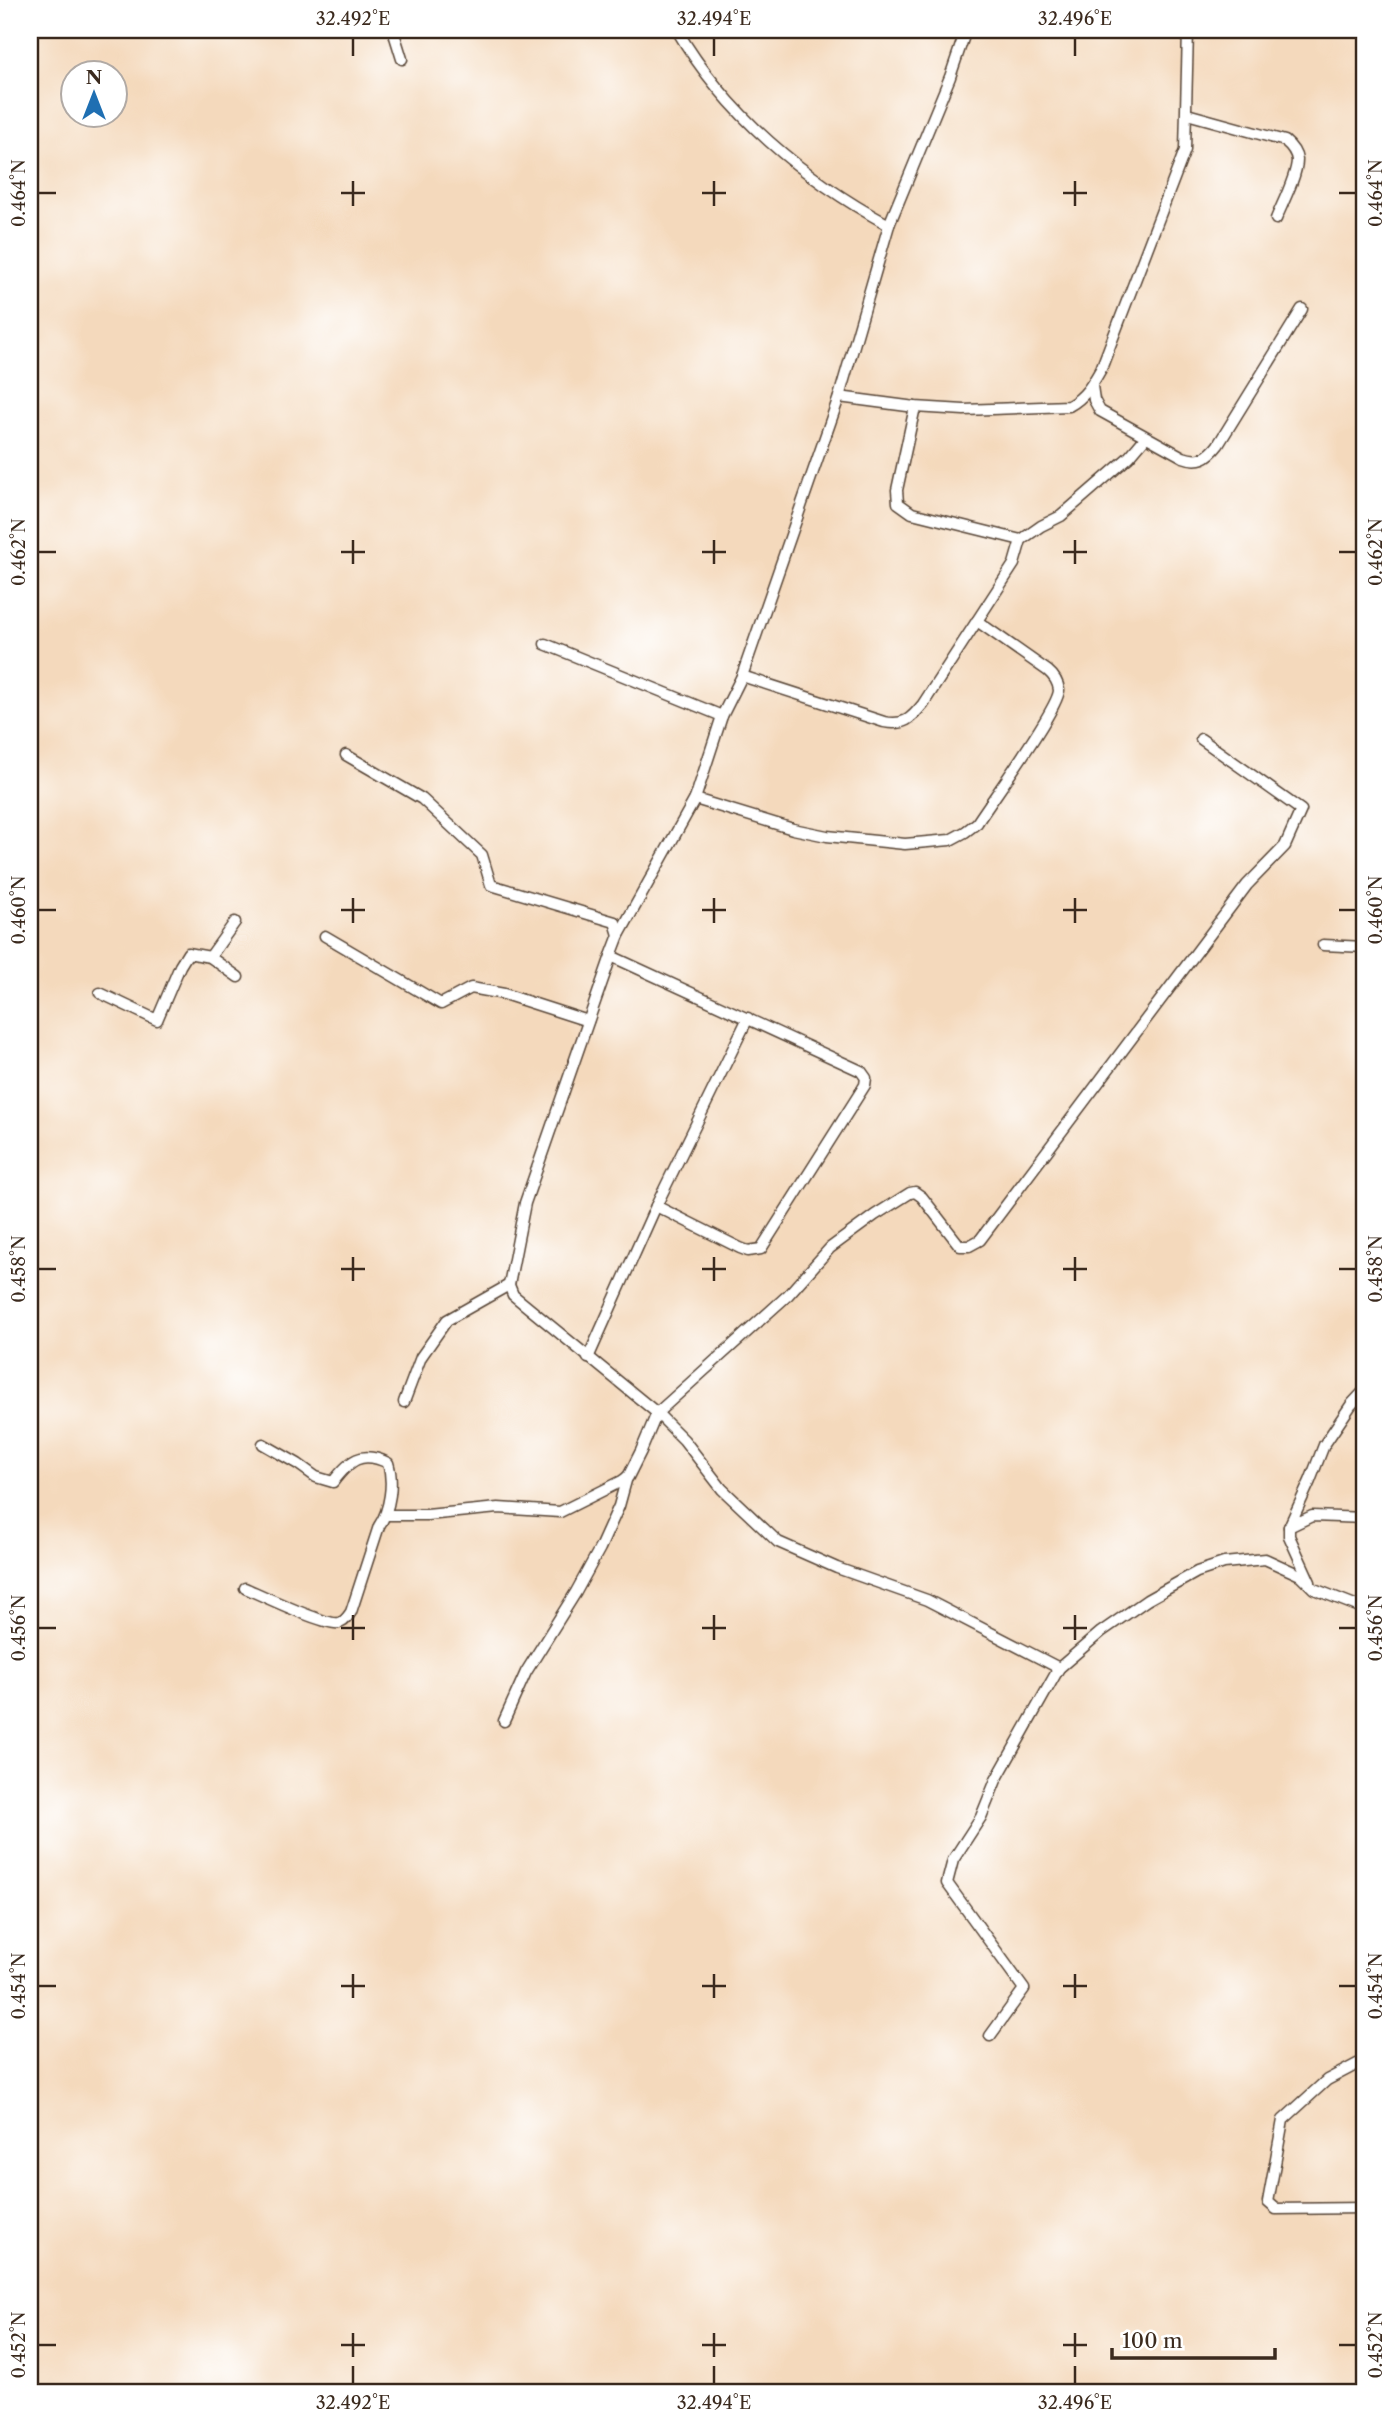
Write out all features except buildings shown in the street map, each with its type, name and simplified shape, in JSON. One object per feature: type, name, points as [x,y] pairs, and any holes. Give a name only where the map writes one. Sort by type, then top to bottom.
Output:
[{"type":"street","points":[[393,30],[402,59]]},
{"type":"street","points":[[677,30],[709,76],[745,118],[777,149],[854,206],[889,225]]},
{"type":"street","points":[[966,30],[950,77],[889,225],[839,397],[742,676],[722,716],[695,799],[619,935],[611,956],[525,1203],[509,1285],[513,1294],[657,1413],[684,1440],[722,1489],[778,1542],[837,1569],[927,1600],[1059,1668]]},
{"type":"street","points":[[839,397],[964,410],[1069,406],[1080,400],[1092,386],[1185,150],[1188,30]]},
{"type":"street","points":[[1187,114],[1285,141],[1291,146],[1297,160],[1276,219]]},
{"type":"street","points":[[1092,386],[1094,400],[1100,411],[1192,460],[1210,456],[1302,309]]},
{"type":"street","points":[[915,407],[897,490],[898,503],[912,513],[1021,540]]},
{"type":"street","points":[[742,676],[896,724],[907,722],[919,709],[1014,564],[1021,540],[1061,516],[1129,457],[1146,437]]},
{"type":"street","points":[[695,799],[793,830],[827,836],[905,844],[950,840],[965,832],[977,823],[1042,726],[1059,690],[1054,677],[1048,671],[977,621]]},
{"type":"street","points":[[545,644],[722,716]]},
{"type":"street","points":[[504,1721],[526,1672],[600,1548],[657,1413],[788,1294],[830,1248],[875,1214],[910,1193],[915,1192],[922,1197],[960,1246],[969,1246],[980,1240],[1247,885],[1285,846],[1301,810],[1201,739]]},
{"type":"street","points":[[346,755],[422,799],[482,855],[491,885],[615,922],[619,935]]},
{"type":"street","points":[[210,957],[235,922]]},
{"type":"street","points":[[325,936],[441,1004],[471,988],[504,994],[588,1021]]},
{"type":"street","points":[[1323,945],[1365,947]]},
{"type":"street","points":[[100,993],[157,1020],[188,953],[210,957],[238,977]]},
{"type":"street","points":[[611,956],[866,1075],[865,1086],[761,1249],[748,1251],[740,1248],[656,1206]]},
{"type":"street","points":[[588,1358],[656,1206],[748,1018]]},
{"type":"street","points":[[404,1402],[421,1357],[447,1320],[509,1285]]},
{"type":"street","points":[[1314,1589],[1289,1536],[1289,1527],[1324,1445],[1351,1405],[1365,1390]]},
{"type":"street","points":[[245,1588],[321,1619],[339,1623],[345,1621],[351,1612],[379,1526],[386,1515],[391,1474],[388,1463],[368,1457],[354,1459],[333,1482],[316,1477],[263,1444]]},
{"type":"street","points":[[386,1515],[427,1515],[498,1508],[560,1512],[628,1477]]},
{"type":"street","points":[[1289,1527],[1312,1516],[1365,1518]]},
{"type":"street","points":[[990,2036],[1024,1989],[947,1883],[948,1871],[981,1817],[996,1780],[1059,1668],[1101,1632],[1147,1600],[1197,1572],[1224,1563],[1265,1559],[1300,1575],[1314,1589],[1365,1609]]},
{"type":"street","points":[[1365,2060],[1328,2080],[1283,2120],[1268,2202],[1276,2209],[1365,2208]]}]
